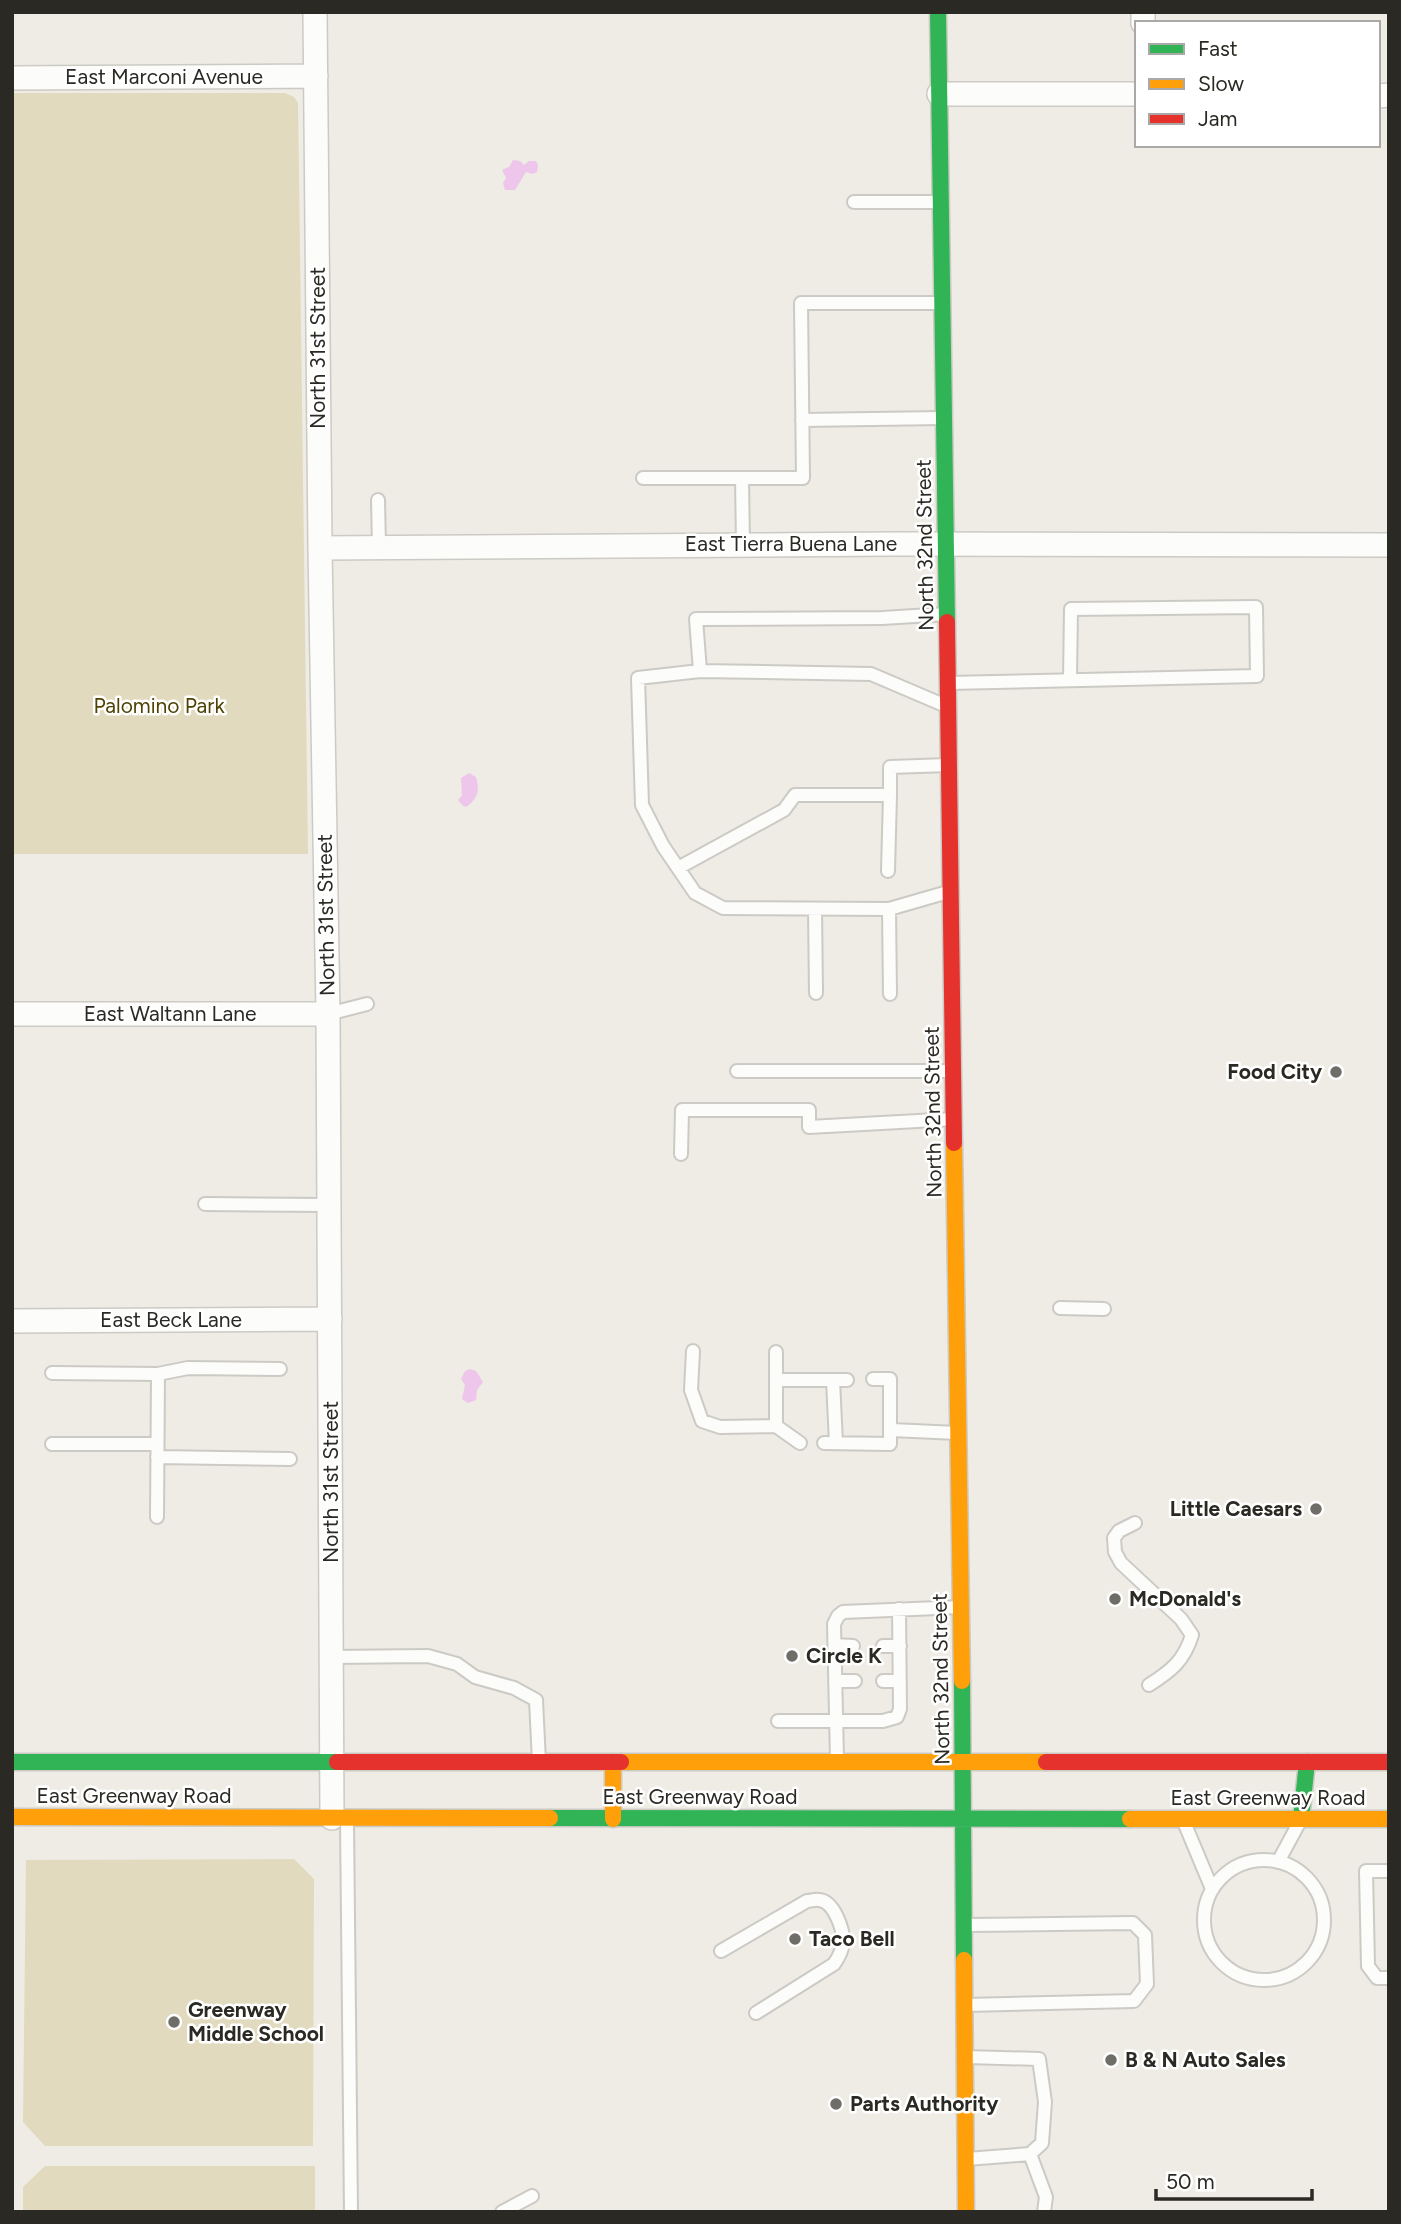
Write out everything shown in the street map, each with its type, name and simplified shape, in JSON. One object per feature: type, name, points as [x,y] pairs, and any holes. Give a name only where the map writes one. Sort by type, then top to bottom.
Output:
[{"type":"main road","name":"North 32nd Street","points":[[938,12],[964,1762],[966,2212]]},
{"type":"main road","name":"East Greenway Road","points":[[12,1762],[1389,1762]]},
{"type":"main road","points":[[613,1762],[613,1818]]},
{"type":"main road","points":[[1301,1819],[1307,1762]]},
{"type":"main road","name":"East Greenway Road","points":[[12,1816],[1389,1819]]},
{"type":"street","name":"North 31st Street","points":[[315,12],[328,1014],[332,1763],[340,1818]]},
{"type":"street","name":"East Marconi Avenue","points":[[12,78],[316,76]]},
{"type":"street","points":[[939,94],[1135,94]]},
{"type":"street","name":"East Tierra Buena Lane","points":[[320,548],[946,544],[1389,545]]},
{"type":"street","name":"East Waltann Lane","points":[[12,1014],[328,1014]]},
{"type":"street","name":"East Beck Lane","points":[[12,1321],[330,1319]]},
{"type":"lane","points":[[854,202],[941,202]]},
{"type":"lane","points":[[643,478],[803,478],[801,303],[943,303]]},
{"type":"lane","points":[[802,420],[944,418]]},
{"type":"lane","points":[[742,478],[743,545]]},
{"type":"lane","points":[[378,500],[379,547]]},
{"type":"lane","points":[[948,682],[1070,680],[1257,676],[1256,607],[1071,609],[1070,680]]},
{"type":"lane","points":[[700,671],[696,620],[882,618],[947,614]]},
{"type":"lane","points":[[949,707],[871,674],[700,671],[638,678],[642,805],[663,846],[695,893],[723,908],[889,909],[951,891]]},
{"type":"lane","points":[[888,871],[890,767],[950,765]]},
{"type":"lane","points":[[678,868],[783,810],[795,795],[890,795]]},
{"type":"lane","points":[[815,908],[816,993]]},
{"type":"lane","points":[[889,909],[890,994]]},
{"type":"lane","points":[[328,1014],[367,1004]]},
{"type":"lane","points":[[737,1071],[954,1071]]},
{"type":"lane","points":[[681,1154],[682,1110],[809,1110],[809,1127],[954,1119]]},
{"type":"lane","points":[[205,1204],[329,1205]]},
{"type":"lane","points":[[1060,1308],[1104,1309]]},
{"type":"lane","points":[[693,1351],[691,1390],[702,1421],[720,1427],[776,1426],[800,1443]]},
{"type":"lane","points":[[776,1352],[776,1426]]},
{"type":"lane","points":[[52,1373],[158,1374],[188,1368],[280,1369]]},
{"type":"lane","points":[[157,1517],[158,1374]]},
{"type":"lane","points":[[776,1380],[840,1380],[830,1443],[890,1444],[890,1379],[873,1379]]},
{"type":"lane","points":[[891,1430],[959,1433]]},
{"type":"lane","points":[[52,1444],[157,1444]]},
{"type":"lane","points":[[157,1457],[289,1459]]},
{"type":"lane","points":[[1135,1523],[1119,1531],[1114,1538],[1115,1552],[1121,1563],[1181,1619],[1192,1635],[1187,1653],[1170,1672],[1149,1685]]},
{"type":"lane","points":[[837,1762],[834,1624],[838,1616],[843,1612],[961,1607]]},
{"type":"lane","points":[[778,1721],[883,1721],[897,1717],[900,1709],[899,1609]]},
{"type":"lane","points":[[835,1645],[853,1646]]},
{"type":"lane","points":[[883,1646],[900,1646]]},
{"type":"lane","points":[[332,1657],[428,1656],[457,1664],[475,1677],[514,1688],[536,1700],[539,1762]]},
{"type":"lane","points":[[835,1681],[855,1681]]},
{"type":"lane","points":[[883,1681],[900,1681]]},
{"type":"lane","points":[[340,1818],[351,2212]]},
{"type":"lane","points":[[1183,1819],[1212,1889]]},
{"type":"lane","points":[[1278,1862],[1301,1819]]},
{"type":"lane","points":[[1259,1860],[1278,1862],[1304,1873],[1312,1880],[1320,1899],[1321,1938],[1312,1955],[1299,1969],[1280,1978],[1260,1980],[1240,1975],[1223,1964],[1210,1948],[1204,1928],[1204,1909],[1212,1889],[1224,1874],[1240,1864],[1259,1860]]},
{"type":"lane","points":[[1389,1871],[1366,1871],[1368,1966],[1377,1978],[1389,1978]]},
{"type":"lane","points":[[721,1951],[807,1901],[819,1900],[827,1903],[834,1912],[843,1939],[840,1955],[834,1964],[756,2013]]},
{"type":"lane","points":[[965,1925],[1133,1923],[1145,1936],[1147,1984],[1134,2001],[965,2005]]},
{"type":"lane","points":[[966,2057],[1039,2059],[1045,2102],[1042,2143],[1030,2154],[966,2159]]},
{"type":"lane","points":[[1030,2154],[1046,2197],[1044,2212]]},
{"type":"lane","points":[[502,2212],[532,2196]]},
{"type":"green space","name":"Palomino Park","points":[[12,93],[285,93],[294,97],[298,103],[308,854],[12,854]]},
{"type":"green space","name":"Greenway Middle School","points":[[294,1859],[314,1879],[313,2146],[45,2146],[23,2122],[26,1860]]},
{"type":"green space","points":[[45,2166],[315,2166],[315,2212],[23,2212],[23,2187]]},
{"type":"shaded area","points":[[513,160],[524,165],[529,161],[536,161],[537,172],[526,172],[515,190],[505,190],[503,183],[506,178],[502,170],[509,167]]},
{"type":"shaded area","points":[[469,773],[476,777],[478,790],[473,801],[466,807],[458,800],[462,795],[461,778]]},
{"type":"shaded area","points":[[465,1371],[476,1371],[483,1382],[477,1390],[476,1400],[468,1403],[462,1399],[465,1385],[461,1379]]},
{"type":"traffic: fast","points":[[938,12],[947,622]]},
{"type":"traffic: fast","points":[[962,1681],[964,1960]]},
{"type":"traffic: fast","points":[[12,1762],[337,1762]]},
{"type":"traffic: fast","points":[[1301,1819],[1307,1762]]},
{"type":"traffic: fast","points":[[550,1818],[1130,1819]]},
{"type":"traffic: slow","points":[[954,1143],[962,1681]]},
{"type":"traffic: slow","points":[[613,1762],[613,1819]]},
{"type":"traffic: slow","points":[[621,1762],[1046,1762]]},
{"type":"traffic: slow","points":[[12,1817],[550,1818]]},
{"type":"traffic: slow","points":[[1130,1819],[1389,1819]]},
{"type":"traffic: slow","points":[[964,1960],[966,2212]]},
{"type":"traffic: jam","points":[[947,622],[954,1143]]},
{"type":"traffic: jam","points":[[337,1762],[621,1762]]},
{"type":"traffic: jam","points":[[1046,1762],[1389,1762]]},
{"type":"place","name":"Food City","points":[[1336,1072]]},
{"type":"place","name":"Little Caesars","points":[[1316,1509]]},
{"type":"place","name":"McDonald's","points":[[1115,1599]]},
{"type":"place","name":"Circle K","points":[[792,1656]]},
{"type":"place","name":"Taco Bell","points":[[795,1939]]},
{"type":"place","name":"Greenway Middle School","points":[[174,2022]]},
{"type":"place","name":"B & N Auto Sales","points":[[1111,2060]]},
{"type":"place","name":"Parts Authority","points":[[836,2104]]}]
